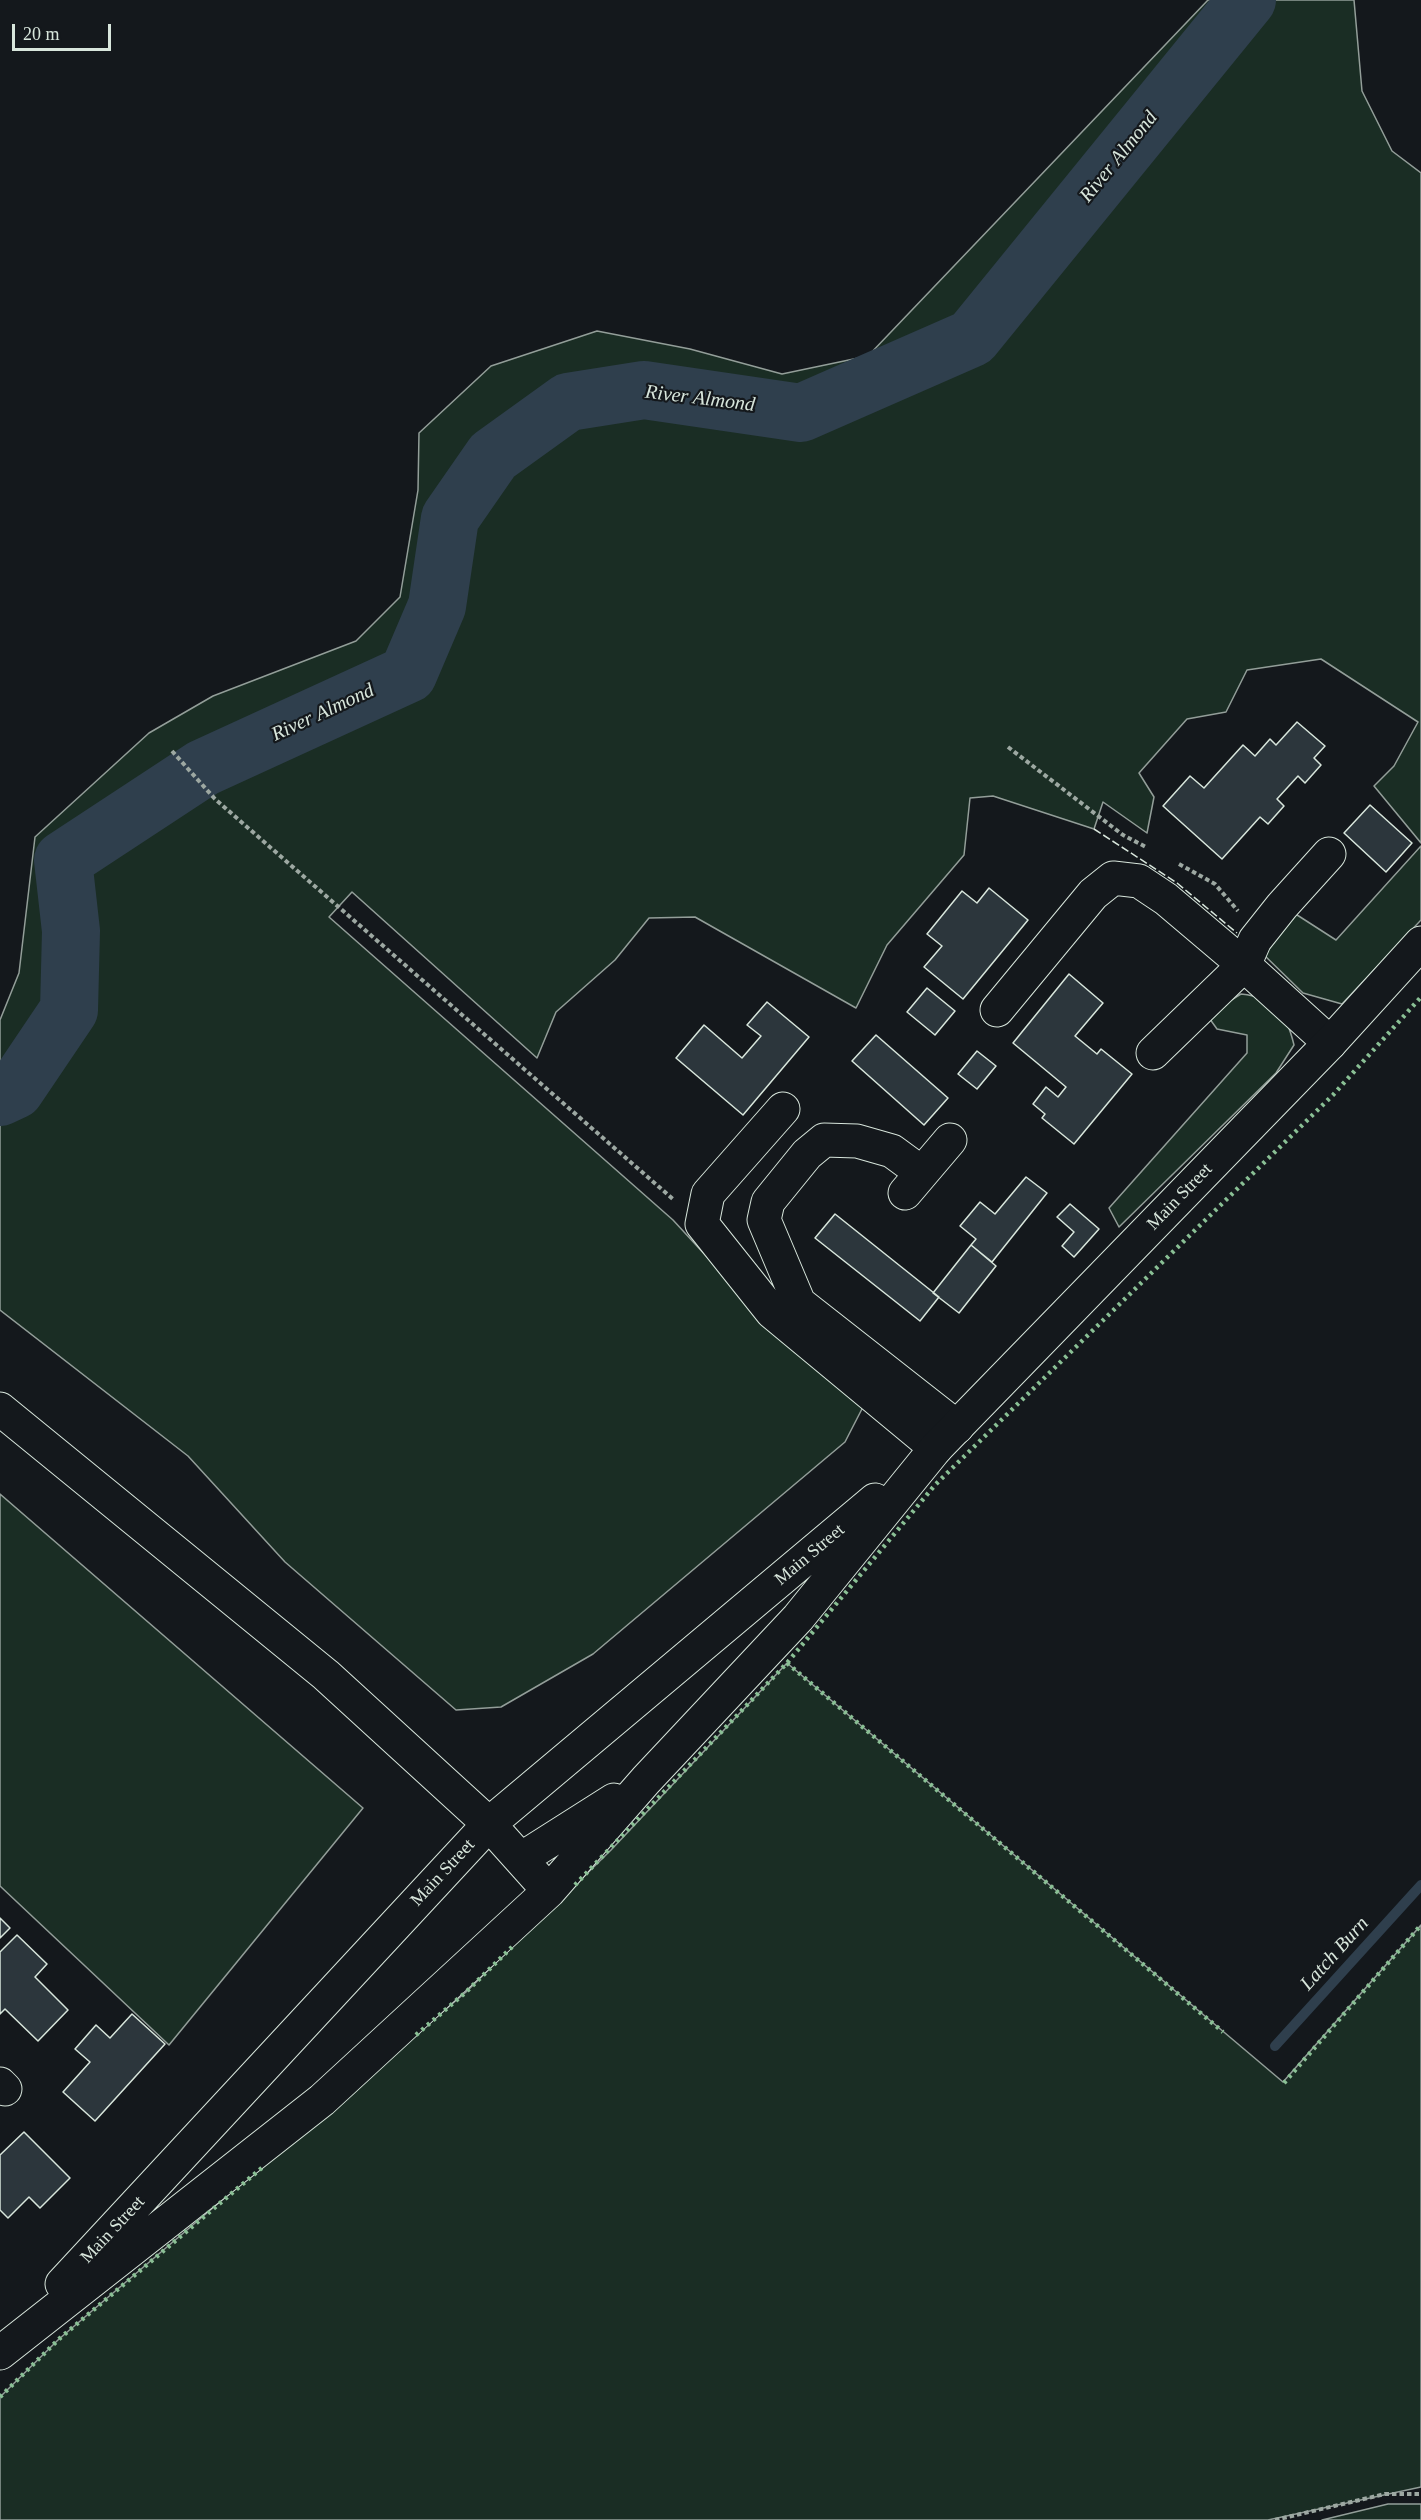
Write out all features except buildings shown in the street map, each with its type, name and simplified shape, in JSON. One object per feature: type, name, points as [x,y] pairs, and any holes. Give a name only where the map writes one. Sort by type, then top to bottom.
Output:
[{"type":"main road","points":[[1153,1053],[1250,952],[1282,906],[1329,855]]},
{"type":"main road","points":[[997,1010],[1093,894],[1113,878],[1139,880],[1250,952],[1330,1043]]},
{"type":"main road","name":"Main Street","points":[[0,2352],[322,2100],[549,1891],[646,1780],[798,1618],[946,1438],[1330,1043],[1421,943]]},
{"type":"main road","points":[[783,1109],[708,1194],[702,1224],[772,1312],[946,1438]]},
{"type":"main road","points":[[946,1438],[799,1303],[764,1220],[768,1202],[807,1154],[824,1140],[857,1141],[892,1151],[914,1183],[950,1140]]},
{"type":"main road","points":[[0,1409],[326,1675],[489,1824],[549,1891]]},
{"type":"main road","name":"Main Street","points":[[0,2352],[489,1824],[946,1438]]},
{"type":"main road","name":"Main Street","points":[[521,1859],[646,1780]]},
{"type":"path","points":[[1008,747],[1123,835],[1150,849]]},
{"type":"path","points":[[172,751],[216,799],[702,1224]]},
{"type":"path","points":[[1177,863],[1215,884],[1242,916],[1250,952]]},
{"type":"path","points":[[1275,2520],[1385,2494],[1421,2494]]},
{"type":"green space","points":[[1208,0],[1354,0],[1362,91],[1392,151],[1421,173],[1421,843],[1374,786],[1394,766],[1418,722],[1321,659],[1247,670],[1226,712],[1187,719],[1139,773],[1154,797],[1147,833],[1103,802],[1094,829],[993,796],[970,798],[964,855],[887,945],[856,1008],[695,917],[649,918],[615,960],[556,1012],[537,1058],[352,892],[329,917],[673,1220],[778,1334],[864,1405],[845,1442],[593,1654],[501,1707],[456,1710],[285,1562],[188,1456],[0,1310],[0,1020],[19,973],[35,837],[149,733],[213,696],[356,641],[400,597],[418,490],[419,433],[491,366],[597,331],[690,349],[782,374],[868,356]]},
{"type":"green space","points":[[1421,846],[1421,920],[1342,1004],[1303,993],[1262,953],[1294,913],[1336,940]]},
{"type":"green space","points":[[1241,994],[1263,999],[1278,1009],[1287,1024],[1294,1045],[1276,1073],[1119,1227],[1109,1208],[1247,1053],[1247,1035],[1217,1029],[1207,1015]]},
{"type":"green space","points":[[0,1494],[363,1808],[169,2045],[0,1886]]},
{"type":"green space","points":[[787,1663],[1283,2082],[1421,1925],[1421,2487],[1268,2520],[0,2520],[0,2397],[59,2339],[466,1992],[611,1850]]},
{"type":"green space","points":[[1388,2504],[1421,2504],[1421,2520],[1322,2520]]},
{"type":"waterway","name":"River Almond","points":[[0,1097],[15,1090],[69,1010],[71,931],[63,860],[203,768],[408,674],[437,606],[450,518],[493,456],[568,402],[644,390],[801,413],[972,338],[1247,0]]},
{"type":"waterway","name":"Latch Burn","points":[[1275,2046],[1421,1885]]},
{"type":"hedge","points":[[575,1885],[787,1663],[935,1485],[1333,1095],[1421,997]]},
{"type":"hedge","points":[[787,1663],[1223,2032]]},
{"type":"hedge","points":[[1284,2083],[1421,1925]]},
{"type":"hedge","points":[[416,2035],[466,1992],[512,1947]]},
{"type":"hedge","points":[[0,2397],[59,2339],[264,2166]]},
{"type":"fence","points":[[1094,829],[1177,883],[1237,933]]}]
